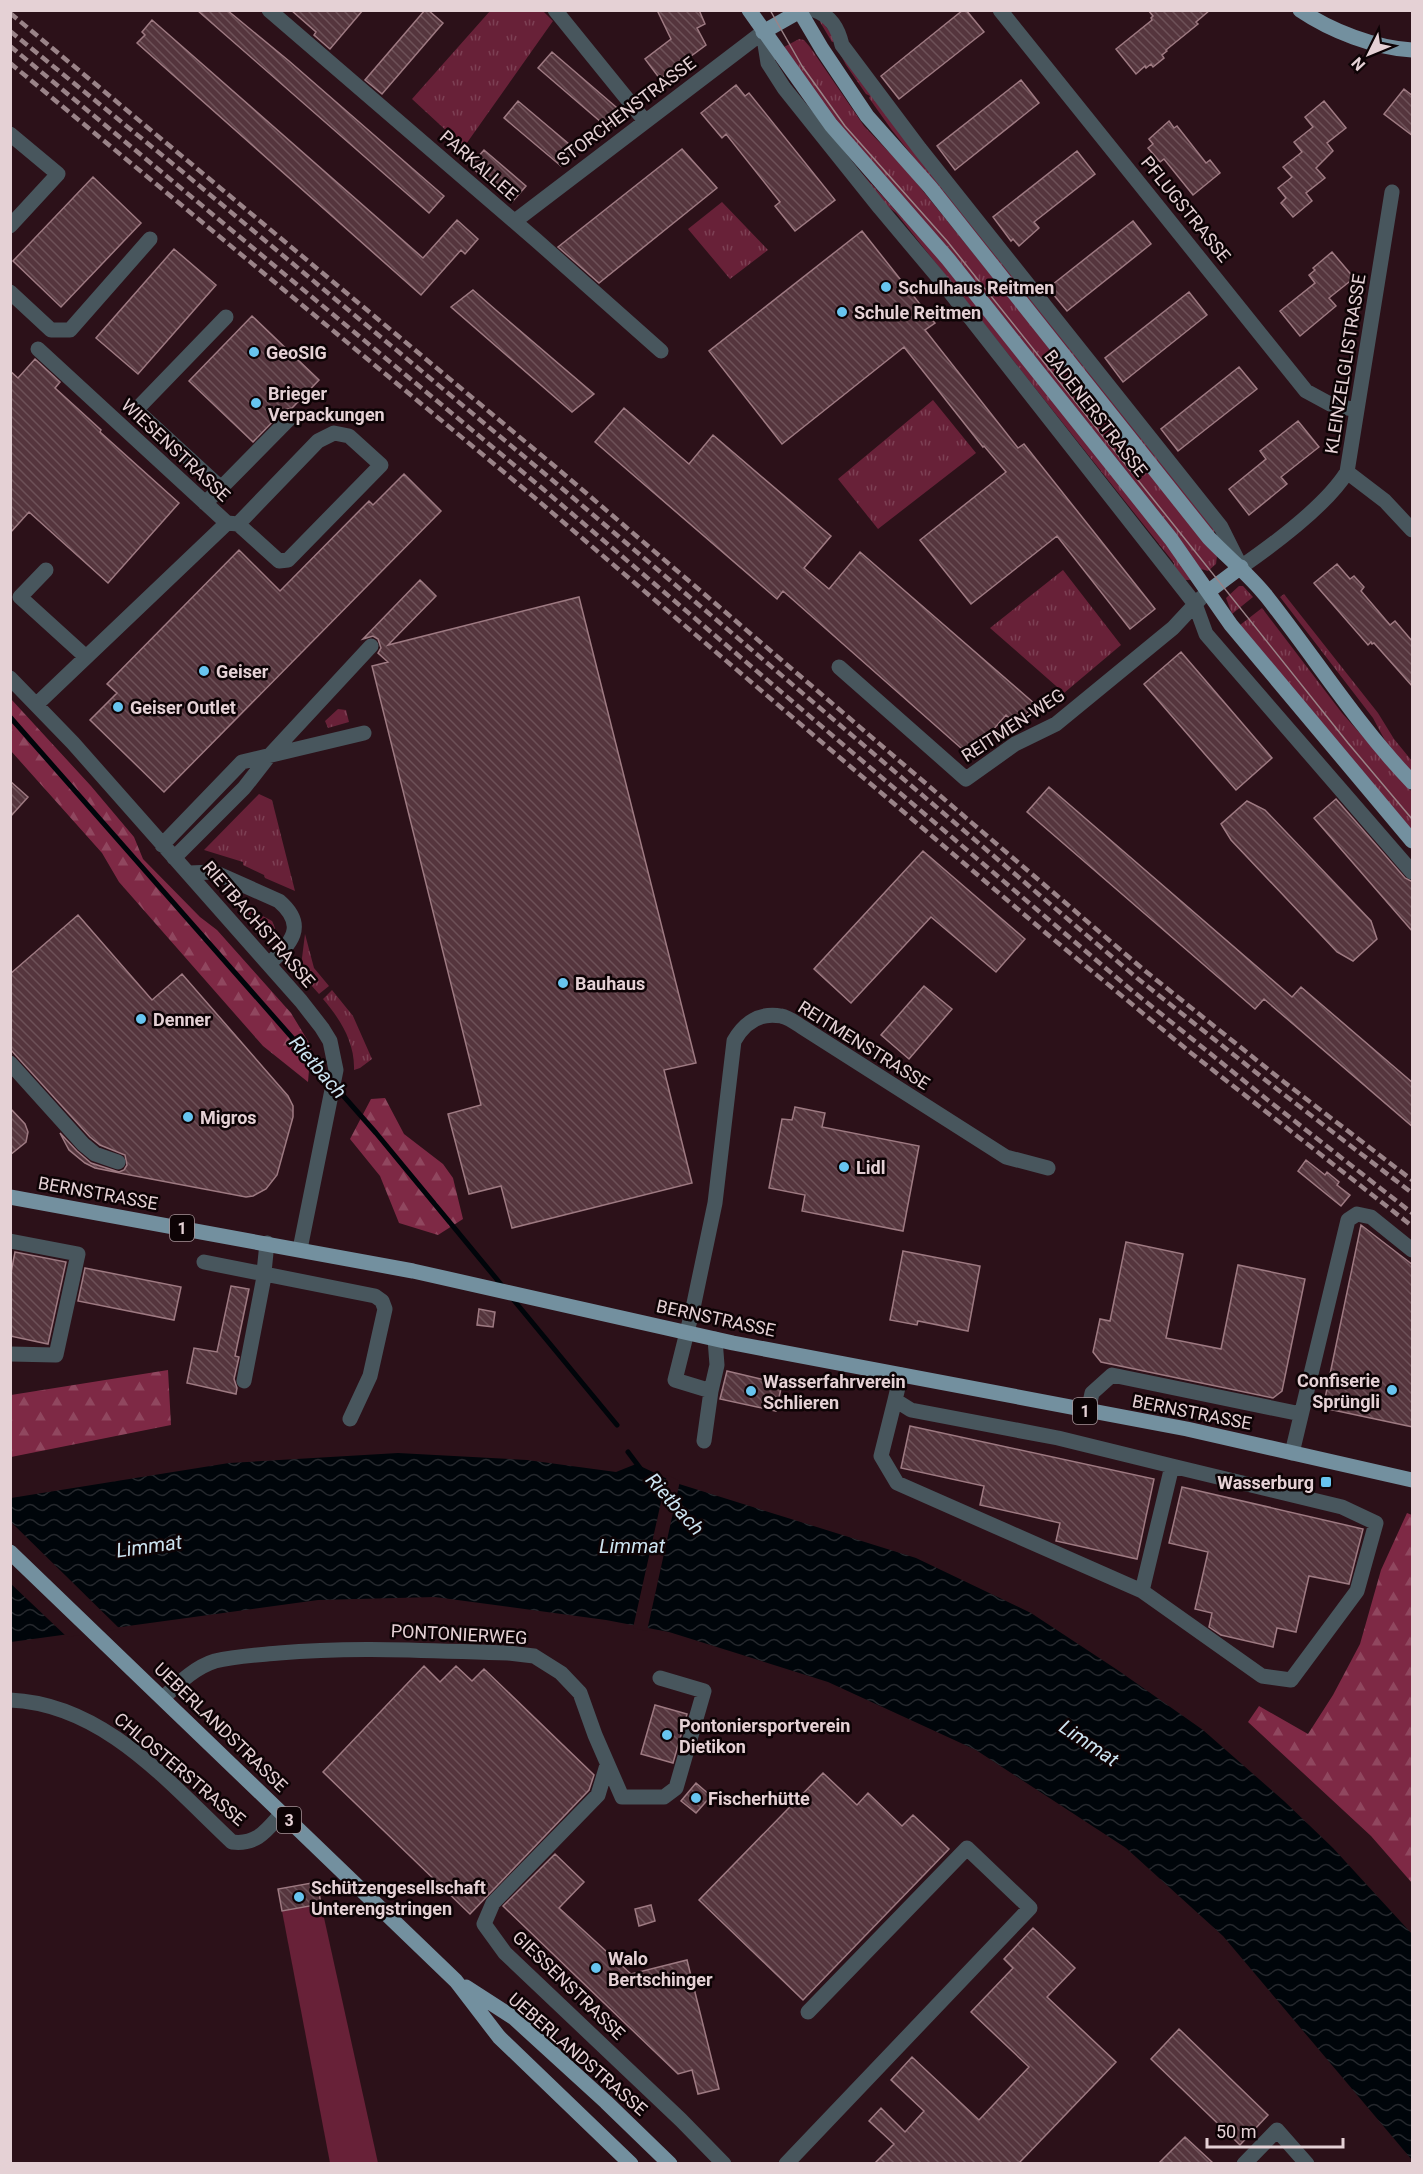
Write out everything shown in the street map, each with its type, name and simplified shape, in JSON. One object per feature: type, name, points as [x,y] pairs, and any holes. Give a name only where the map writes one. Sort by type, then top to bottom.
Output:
[{"type":"main road","name":"BADENERSTRASSE","points":[[749,10],[831,125],[948,259],[1170,539],[1231,625],[1413,841]]},
{"type":"main road","points":[[1300,10],[1331,27],[1359,38],[1413,50]]},
{"type":"main road","name":"BADENERSTRASSE","points":[[806,11],[822,49],[873,123],[930,187],[1209,538],[1241,567],[1266,596],[1390,759],[1413,782]]},
{"type":"main road","points":[[763,32],[806,11]]},
{"type":"main road","points":[[1209,591],[1241,567]]},
{"type":"main road","name":"BERNSTRASSE","points":[[10,1197],[479,1285],[716,1339],[1187,1430],[1413,1480]]},
{"type":"main road","name":"UEBERLANDSTRASSE","points":[[10,1552],[456,1981],[499,2037],[631,2163]]},
{"type":"main road","name":"UEBERLANDSTRASSE","points":[[456,1981],[514,2018],[670,2163]]},
{"type":"street","name":"PARKALLEE","points":[[269,10],[661,351]]},
{"type":"street","points":[[555,10],[645,121]]},
{"type":"street","name":"PFLUGSTRASSE","points":[[1000,10],[1306,391],[1330,404],[1356,410]]},
{"type":"street","points":[[806,11],[825,14],[831,19],[840,35],[842,45],[920,149],[1221,528],[1241,567]]},
{"type":"street","name":"STORCHENSTRASSE","points":[[514,222],[763,32]]},
{"type":"street","points":[[763,32],[768,63],[784,88],[943,283],[1194,604],[1206,634],[1413,872]]},
{"type":"street","points":[[10,134],[58,174],[10,226]]},
{"type":"street","name":"KLEINZELGLISTRASSE","points":[[1241,567],[1272,546],[1339,486],[1347,472],[1392,192]]},
{"type":"street","points":[[10,292],[51,330],[70,330],[150,239]]},
{"type":"street","points":[[221,488],[136,410],[225,318]]},
{"type":"street","name":"WIESENSTRASSE","points":[[37,704],[232,524],[205,503],[38,349]]},
{"type":"street","points":[[205,503],[291,417]]},
{"type":"street","points":[[334,433],[349,436],[381,465],[288,560],[279,561],[232,524],[318,441],[334,433]]},
{"type":"street","points":[[1347,472],[1386,501],[1413,530]]},
{"type":"street","points":[[46,570],[20,597],[86,657]]},
{"type":"street","name":"REITMEN-WEG","points":[[839,667],[966,779],[1015,744],[1056,724],[1173,628],[1209,591]]},
{"type":"street","points":[[174,858],[244,788],[269,756],[371,646]]},
{"type":"street","name":"RIETBACHSTRASSE","points":[[10,678],[37,704],[189,873],[269,964],[322,1028],[330,1041],[336,1070],[300,1250]]},
{"type":"street","points":[[162,845],[242,762],[364,733]]},
{"type":"street","points":[[189,873],[214,872],[279,901],[288,909],[293,918],[295,930],[293,939],[269,964]]},
{"type":"street","name":"REITMENSTRASSE","points":[[711,1391],[675,1380],[715,1203],[734,1041],[739,1031],[747,1023],[760,1017],[782,1016],[1006,1157],[1048,1168]]},
{"type":"street","points":[[10,1063],[83,1144],[94,1154],[118,1162]]},
{"type":"street","points":[[1292,1453],[1347,1220],[1357,1214],[1371,1217],[1413,1250]]},
{"type":"street","points":[[10,1241],[78,1254],[56,1355],[10,1354]]},
{"type":"street","points":[[244,1381],[264,1275],[267,1244]]},
{"type":"street","points":[[204,1262],[375,1296],[382,1301],[385,1309],[370,1376],[350,1419]]},
{"type":"street","points":[[704,1441],[717,1365],[716,1339]]},
{"type":"street","points":[[895,1400],[911,1410],[1058,1438],[1342,1508],[1376,1523],[1357,1591],[1291,1680],[1262,1676],[1142,1591],[897,1483],[881,1456],[901,1375]]},
{"type":"street","points":[[1088,1412],[1092,1393],[1112,1375],[1301,1414]]},
{"type":"street","points":[[1142,1591],[1172,1466]]},
{"type":"street","name":"PONTONIERWEG","points":[[163,1698],[192,1673],[208,1664],[257,1655],[322,1649],[508,1653],[534,1656],[561,1673],[580,1693],[607,1765],[622,1797],[664,1797],[676,1788],[704,1691],[660,1678]]},
{"type":"street","name":"CHLOSTERSTRASSE","points":[[10,1700],[28,1701],[58,1708],[99,1726],[138,1754],[232,1842],[244,1844],[255,1840],[282,1814]]},
{"type":"street","name":"GIESSENSTRASSE","points":[[607,1765],[598,1795],[493,1903],[484,1924],[505,1953],[724,2163]]},
{"type":"street","points":[[786,2163],[1030,1908],[967,1848],[808,2012]]},
{"type":"street","points":[[1244,2163],[1277,2130],[1307,2163]]},
{"type":"green space","points":[[490,11],[543,11],[553,21],[464,147],[412,99]]},
{"type":"green space","points":[[820,19],[1216,531],[1210,530],[891,129],[869,98],[870,96],[866,94],[846,65]]},
{"type":"green space","points":[[799,39],[804,40],[810,47],[864,126],[907,171],[1217,556],[1216,564],[1208,571],[1201,569],[843,131],[784,47]]},
{"type":"green space","points":[[857,168],[935,254],[1168,546],[1191,580],[1182,580],[1174,569],[1174,563],[896,213],[882,202]]},
{"type":"green space","points":[[722,202],[768,250],[730,279],[688,229]]},
{"type":"green space","points":[[933,400],[976,453],[878,529],[838,479]]},
{"type":"green space","points":[[1063,570],[1121,645],[1064,693],[990,628]]},
{"type":"green space","points":[[1239,586],[1243,586],[1253,597],[1232,614],[1226,598]]},
{"type":"green space","points":[[1284,594],[1378,713],[1394,739],[1412,761],[1412,773],[1388,746],[1373,718],[1280,597]]},
{"type":"green space","points":[[1262,608],[1342,713],[1412,792],[1412,831],[1240,625]]},
{"type":"green space","points":[[11,699],[91,786],[134,837],[143,859],[200,917],[217,930],[291,1013],[311,1046],[308,1082],[263,1046],[119,882],[102,853],[11,751]]},
{"type":"green space","points":[[338,709],[346,710],[349,722],[328,728],[325,721]]},
{"type":"green space","points":[[259,794],[272,800],[295,891],[265,878],[264,875],[243,865],[243,862],[204,850]]},
{"type":"green space","points":[[239,903],[272,921],[275,928],[272,935],[267,934]]},
{"type":"green space","points":[[305,934],[314,968],[329,986],[319,994],[303,976],[302,958]]},
{"type":"green space","points":[[332,990],[353,1016],[372,1059],[354,1070],[349,1041],[323,999]]},
{"type":"green space","points":[[385,1098],[404,1134],[443,1164],[453,1178],[463,1219],[438,1235],[399,1223],[380,1176],[350,1139],[371,1099]]},
{"type":"green space","points":[[168,1370],[171,1425],[11,1457],[11,1395]]},
{"type":"green space","points":[[1407,1513],[1412,1515],[1412,1883],[1371,1836],[1248,1722],[1259,1706],[1308,1734],[1333,1695],[1360,1644],[1381,1570]]},
{"type":"green space","points":[[321,1904],[378,2163],[330,2163],[282,1911]]},
{"type":"water","name":"Limmat","points":[[398,1453],[527,1460],[616,1472],[636,1464],[676,1483],[916,1558],[1031,1613],[1119,1671],[1203,1730],[1284,1801],[1333,1848],[1412,1934],[1412,2160],[1223,1936],[1126,1848],[976,1750],[828,1682],[669,1632],[606,1620],[435,1597],[318,1600],[11,1642],[11,1498],[229,1463]]},
{"type":"pier","points":[[667,1475],[680,1481],[647,1631],[633,1628]]},
{"type":"pier","points":[[11,1522],[120,1629],[67,1637],[10,1583]]},
{"type":"building","points":[[197,10],[227,10],[444,196],[429,213]]},
{"type":"building","points":[[291,10],[363,10],[330,49],[314,35],[316,32]]},
{"type":"building","points":[[425,10],[443,23],[382,94],[365,80]]},
{"type":"building","points":[[657,10],[699,10],[705,24],[697,28],[706,45],[660,79],[645,59],[671,39]]},
{"type":"building","points":[[963,10],[966,10],[984,32],[899,99],[881,76]]},
{"type":"building","points":[[1148,10],[1210,10],[1196,22],[1198,24],[1166,50],[1162,55],[1164,58],[1153,67],[1151,64],[1146,68],[1145,66],[1136,74],[1116,49],[1152,20],[1153,16]]},
{"type":"building","points":[[152,20],[423,258],[457,220],[478,239],[465,254],[461,250],[421,295],[137,43],[145,35],[142,32]]},
{"type":"building","points":[[552,52],[623,113],[609,129],[538,68]]},
{"type":"building","points":[[1021,80],[1039,103],[955,170],[937,146]]},
{"type":"building","points":[[736,85],[745,96],[749,93],[835,200],[795,231],[775,206],[780,202],[726,134],[722,138],[701,113]]},
{"type":"building","points":[[1404,89],[1413,96],[1413,136],[1384,114]]},
{"type":"building","points":[[518,101],[575,149],[561,166],[504,118]]},
{"type":"building","points":[[1324,101],[1346,128],[1327,143],[1333,151],[1316,168],[1325,178],[1306,193],[1312,201],[1293,217],[1281,203],[1286,198],[1278,188],[1292,177],[1283,167],[1302,152],[1294,142],[1313,127],[1305,117]]},
{"type":"building","points":[[1169,121],[1174,128],[1177,126],[1206,163],[1210,160],[1220,173],[1193,195],[1164,159],[1160,162],[1148,148],[1153,144],[1149,139]]},
{"type":"building","points":[[682,149],[717,188],[599,283],[558,247]]},
{"type":"building","points":[[484,150],[526,186],[512,202],[470,166]]},
{"type":"building","points":[[1077,151],[1095,174],[1034,222],[1039,228],[1019,246],[1013,239],[1011,241],[993,217]]},
{"type":"building","points":[[93,177],[141,223],[61,307],[13,261]]},
{"type":"building","points":[[1133,221],[1151,244],[1067,311],[1048,288]]},
{"type":"building","points":[[862,231],[935,323],[925,330],[1018,448],[1024,444],[1155,609],[1130,629],[1057,536],[971,604],[920,540],[1006,472],[983,447],[904,347],[782,444],[709,351]]},
{"type":"building","points":[[174,249],[216,285],[138,374],[96,338]]},
{"type":"building","points":[[1332,252],[1354,278],[1329,298],[1336,306],[1300,336],[1280,311],[1315,283],[1309,275],[1315,270],[1313,268]]},
{"type":"building","points":[[473,290],[594,394],[572,412],[451,307]]},
{"type":"building","points":[[1189,292],[1207,315],[1123,382],[1105,358]]},
{"type":"building","points":[[252,316],[319,380],[292,408],[284,410],[253,442],[189,381]]},
{"type":"building","points":[[35,359],[60,382],[55,388],[179,503],[108,583],[29,512],[10,533],[10,371],[18,378]]},
{"type":"building","points":[[1239,367],[1257,389],[1178,451],[1161,429]]},
{"type":"building","points":[[624,408],[689,464],[713,435],[831,536],[804,568],[829,589],[860,552],[1035,704],[1017,725],[1006,715],[970,756],[783,591],[777,599],[595,442]]},
{"type":"building","points":[[1298,421],[1319,447],[1281,477],[1287,484],[1249,515],[1229,489],[1266,459],[1260,451]]},
{"type":"building","points":[[404,474],[441,511],[164,792],[90,720],[117,693],[107,684],[239,550],[280,591],[369,501],[373,505]]},
{"type":"building","points":[[1337,564],[1350,579],[1354,576],[1364,587],[1361,591],[1390,625],[1395,621],[1413,642],[1413,687],[1374,643],[1371,642],[1368,645],[1314,583]]},
{"type":"building","name":"Bauhaus","points":[[420,580],[436,596],[388,645],[579,597],[696,1063],[664,1070],[692,1183],[512,1228],[501,1186],[469,1194],[448,1114],[481,1105],[372,666],[388,662],[378,653],[381,648],[378,639],[373,636],[363,639]]},
{"type":"building","points":[[1181,652],[1272,758],[1236,790],[1144,684]]},
{"type":"building","points":[[10,781],[28,797],[10,817]]},
{"type":"building","points":[[1049,787],[1292,997],[1301,987],[1413,1083],[1413,1127],[1264,999],[1255,1009],[1027,812]]},
{"type":"building","points":[[1336,799],[1405,878],[1413,882],[1413,932],[1314,818]]},
{"type":"building","points":[[1247,801],[1265,810],[1371,921],[1377,939],[1353,961],[1337,952],[1231,840],[1221,824]]},
{"type":"building","points":[[923,851],[1025,939],[996,972],[931,917],[851,1003],[814,969]]},
{"type":"building","points":[[78,915],[152,1000],[182,974],[288,1096],[293,1106],[293,1117],[277,1175],[266,1189],[246,1197],[130,1175],[95,1168],[69,1150],[60,1133],[91,1163],[119,1172],[127,1165],[125,1155],[100,1145],[90,1137],[10,1049],[10,974]]},
{"type":"building","points":[[924,986],[952,1009],[909,1059],[881,1035]]},
{"type":"building","name":"Lidl","points":[[795,1107],[825,1113],[822,1127],[919,1146],[903,1231],[802,1211],[805,1195],[769,1188],[782,1119],[792,1120]]},
{"type":"building","points":[[10,1108],[25,1124],[28,1132],[26,1142],[10,1155]]},
{"type":"building","points":[[1306,1160],[1325,1175],[1327,1172],[1339,1182],[1337,1185],[1350,1195],[1341,1206],[1298,1171]]},
{"type":"building","points":[[1361,1225],[1413,1265],[1413,1427],[1323,1408]]},
{"type":"building","points":[[1126,1242],[1183,1254],[1166,1338],[1221,1349],[1238,1265],[1305,1279],[1282,1391],[1273,1398],[1101,1362],[1093,1352],[1100,1319],[1110,1321]]},
{"type":"building","points":[[903,1251],[980,1266],[968,1331],[918,1321],[917,1325],[890,1320]]},
{"type":"building","points":[[15,1252],[66,1262],[48,1344],[10,1336],[10,1278]]},
{"type":"building","points":[[85,1268],[181,1287],[174,1320],[78,1301]]},
{"type":"building","points":[[231,1286],[249,1289],[235,1356],[239,1357],[234,1379],[236,1394],[187,1383],[194,1348],[217,1352]]},
{"type":"building","points":[[479,1309],[495,1312],[493,1327],[477,1325]]},
{"type":"building","name":"Wasserfahrverein Schlieren","points":[[727,1371],[782,1384],[776,1411],[720,1399]]},
{"type":"building","points":[[910,1426],[1154,1479],[1137,1559],[1056,1541],[1060,1523],[980,1505],[984,1486],[901,1468]]},
{"type":"building","points":[[1182,1487],[1363,1529],[1349,1584],[1309,1576],[1296,1632],[1277,1628],[1273,1647],[1221,1635],[1209,1627],[1212,1613],[1195,1609],[1208,1552],[1169,1543]]},
{"type":"building","points":[[424,1666],[440,1682],[456,1666],[472,1681],[484,1669],[594,1775],[589,1790],[470,1914],[323,1772]]},
{"type":"building","name":"Pontoniersportverein Dietikon","points":[[655,1705],[687,1714],[673,1763],[641,1754]]},
{"type":"building","points":[[823,1773],[857,1805],[868,1793],[902,1826],[913,1815],[949,1849],[803,2000],[699,1900]]},
{"type":"building","name":"Fischerhütte","points":[[696,1783],[711,1796],[696,1813],[681,1801]]},
{"type":"building","points":[[555,1854],[584,1882],[559,1908],[631,1974],[687,1960],[719,2089],[698,2094],[692,2070],[678,2074],[503,1906]]},
{"type":"building","name":"Schützengesellschaft Unterengstringen","points":[[317,1882],[321,1904],[282,1911],[278,1889]]},
{"type":"building","points":[[651,1905],[655,1921],[639,1926],[635,1909]]},
{"type":"building","points":[[1033,1928],[1075,1968],[1047,1997],[1116,2062],[1019,2163],[875,2163],[894,2144],[869,2121],[881,2108],[905,2132],[924,2111],[891,2080],[912,2057],[979,2120],[1029,2067],[971,2012],[1013,1968],[1004,1959]]},
{"type":"building","points":[[1179,2029],[1268,2115],[1240,2145],[1151,2059]]},
{"type":"building","points":[[1185,2137],[1213,2163],[1159,2163]]},
{"type":"waterway","name":"Rietbach","points":[[10,717],[376,1133],[504,1288]]},
{"type":"waterway","name":"Rietbach","points":[[512,1298],[617,1425]]},
{"type":"waterway","name":"Rietbach","points":[[628,1452],[640,1468]]},
{"type":"tram line","points":[[770,10],[802,66],[845,126],[947,241],[1348,743],[1412,819]]},
{"type":"railway","points":[[10,13],[558,469],[1144,970],[1284,1082],[1412,1180]]},
{"type":"railway","points":[[10,31],[551,479],[1137,978],[1412,1193]]},
{"type":"railway","points":[[10,46],[543,489],[1129,988],[1412,1213]]},
{"type":"railway","points":[[10,63],[535,498],[1047,934],[1191,1053],[1412,1226]]},
{"type":"place","name":"Schulhaus Reitmen","points":[[886,287]]},
{"type":"place","name":"Schule Reitmen","points":[[842,312]]},
{"type":"place","name":"GeoSIG","points":[[254,352]]},
{"type":"place","name":"Brieger Verpackungen","points":[[256,403]]},
{"type":"place","name":"Geiser","points":[[204,671]]},
{"type":"place","name":"Geiser Outlet","points":[[118,707]]},
{"type":"place","name":"Bauhaus","points":[[563,983]]},
{"type":"place","name":"Denner","points":[[141,1019]]},
{"type":"place","name":"Migros","points":[[188,1117]]},
{"type":"place","name":"Lidl","points":[[844,1167]]},
{"type":"place","name":"Confiserie Sprüngli","points":[[1392,1390]]},
{"type":"place","name":"Wasserfahrverein Schlieren","points":[[751,1391]]},
{"type":"place","name":"Wasserburg","points":[[1326,1482]]},
{"type":"place","name":"Pontoniersportverein Dietikon","points":[[667,1735]]},
{"type":"place","name":"Fischerhütte","points":[[696,1798]]},
{"type":"place","name":"Schützengesellschaft Unterengstringen","points":[[299,1897]]},
{"type":"place","name":"Walo Bertschinger","points":[[596,1968]]}]
